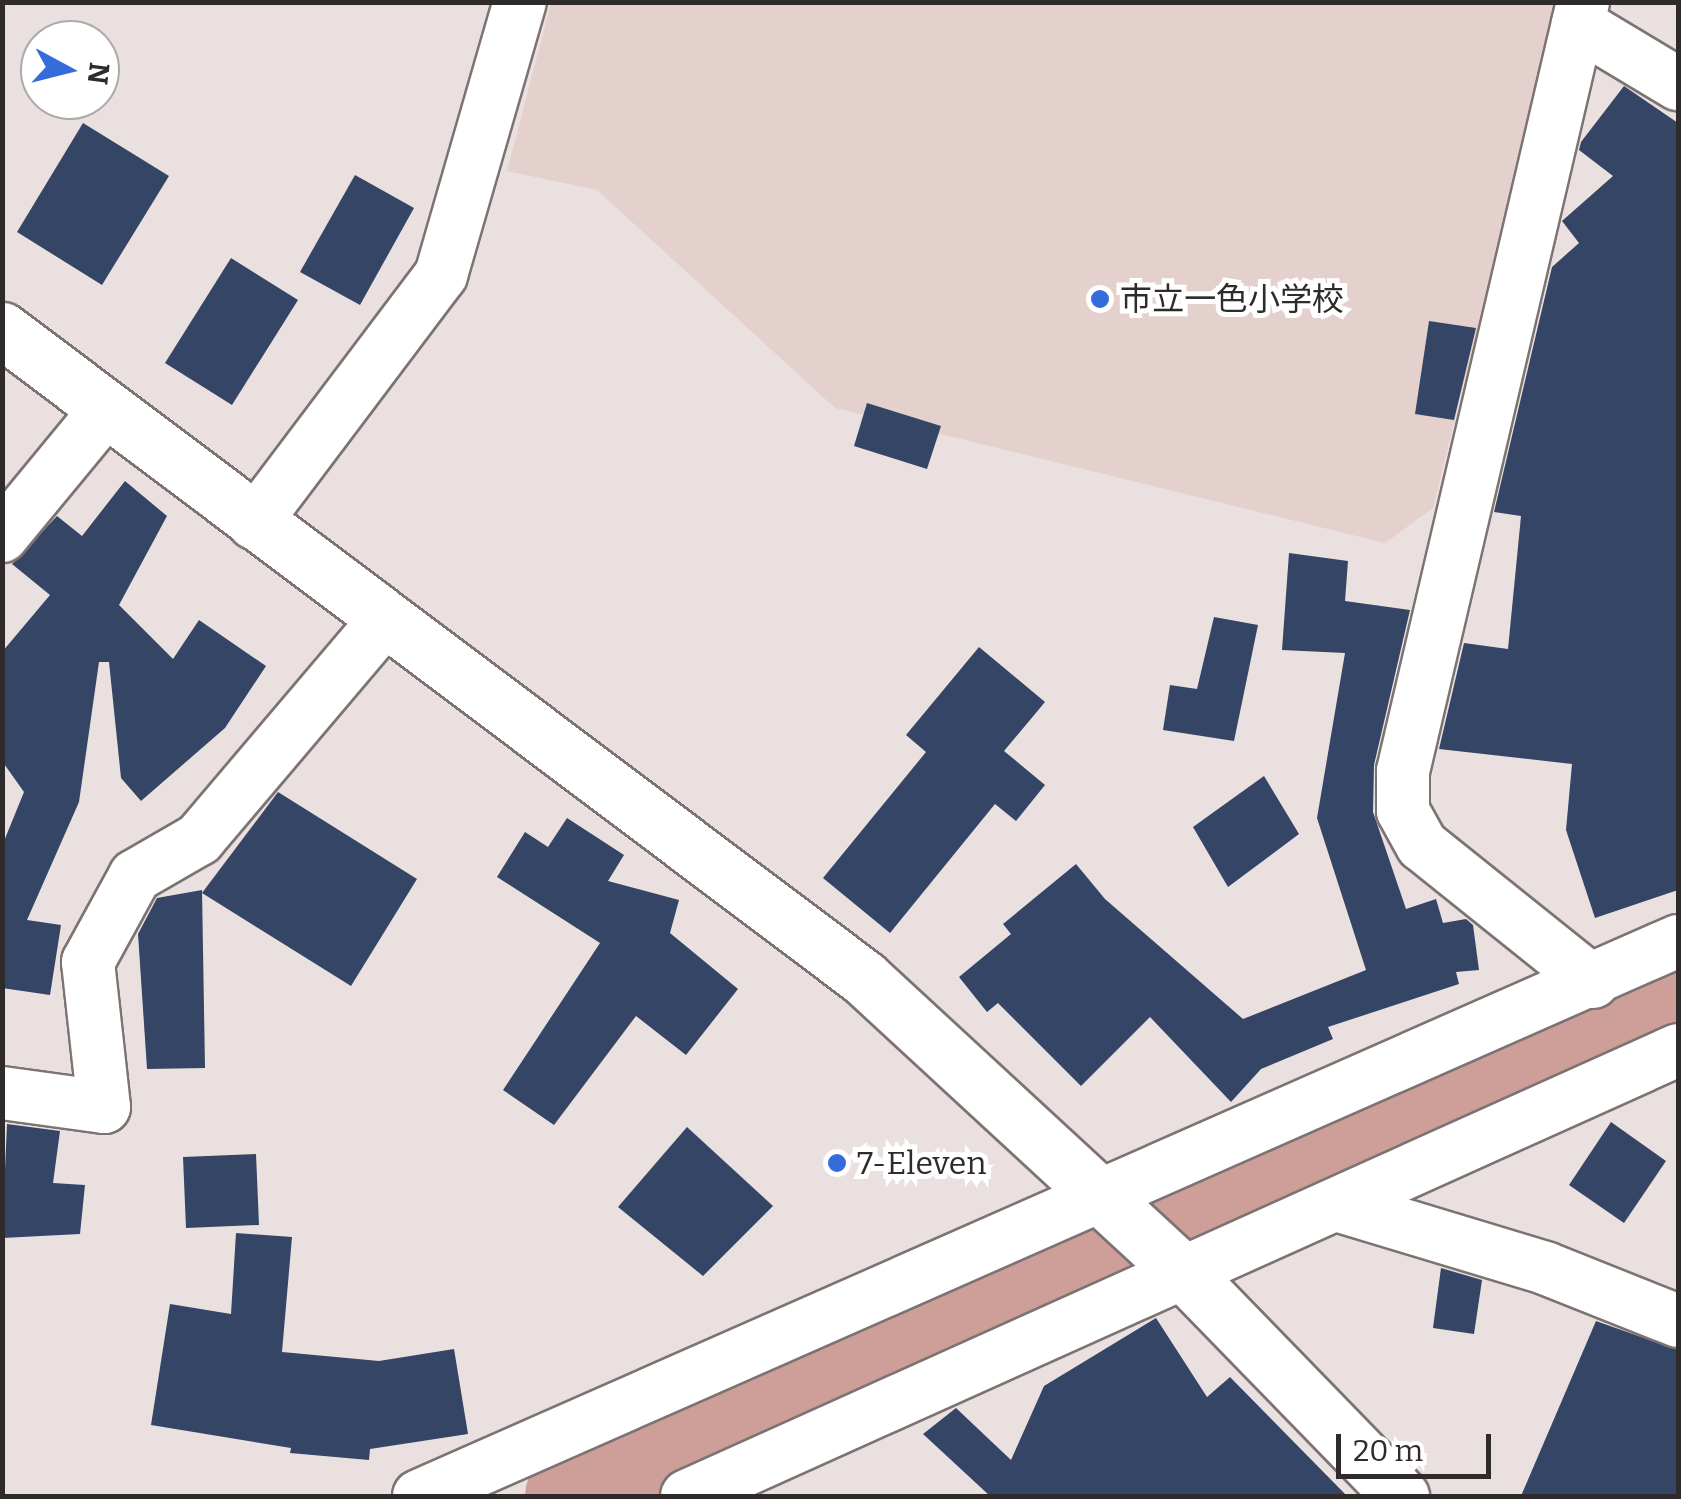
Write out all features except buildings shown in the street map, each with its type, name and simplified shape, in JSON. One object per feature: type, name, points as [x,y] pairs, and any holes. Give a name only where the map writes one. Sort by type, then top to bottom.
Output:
[{"type":"street","points":[[254,523],[441,274],[520,2]]},
{"type":"street","points":[[1592,982],[1422,846],[1403,811],[1402,771],[1580,13],[1678,84]]},
{"type":"street","points":[[2,330],[864,978],[1187,1276],[1401,1496]]},
{"type":"street","points":[[2,536],[106,410]]},
{"type":"street","points":[[2,1092],[104,1107],[88,962],[134,876],[199,839],[386,620]]},
{"type":"street","points":[[419,1496],[1104,1198],[1678,941]]},
{"type":"street","points":[[687,1496],[1187,1276],[1678,1050]]},
{"type":"street","points":[[1340,1206],[1545,1268],[1678,1322]]},
{"type":"shaded area","name":"市立一色小学校","points":[[551,3],[1558,3],[1433,508],[1385,543],[835,408],[597,190],[507,171]]},
{"type":"waterway","points":[[571,1496],[1678,1016]]},
{"type":"place","name":"市立一色小学校","points":[[1100,299]]},
{"type":"place","name":"7-Eleven","points":[[837,1163]]}]
